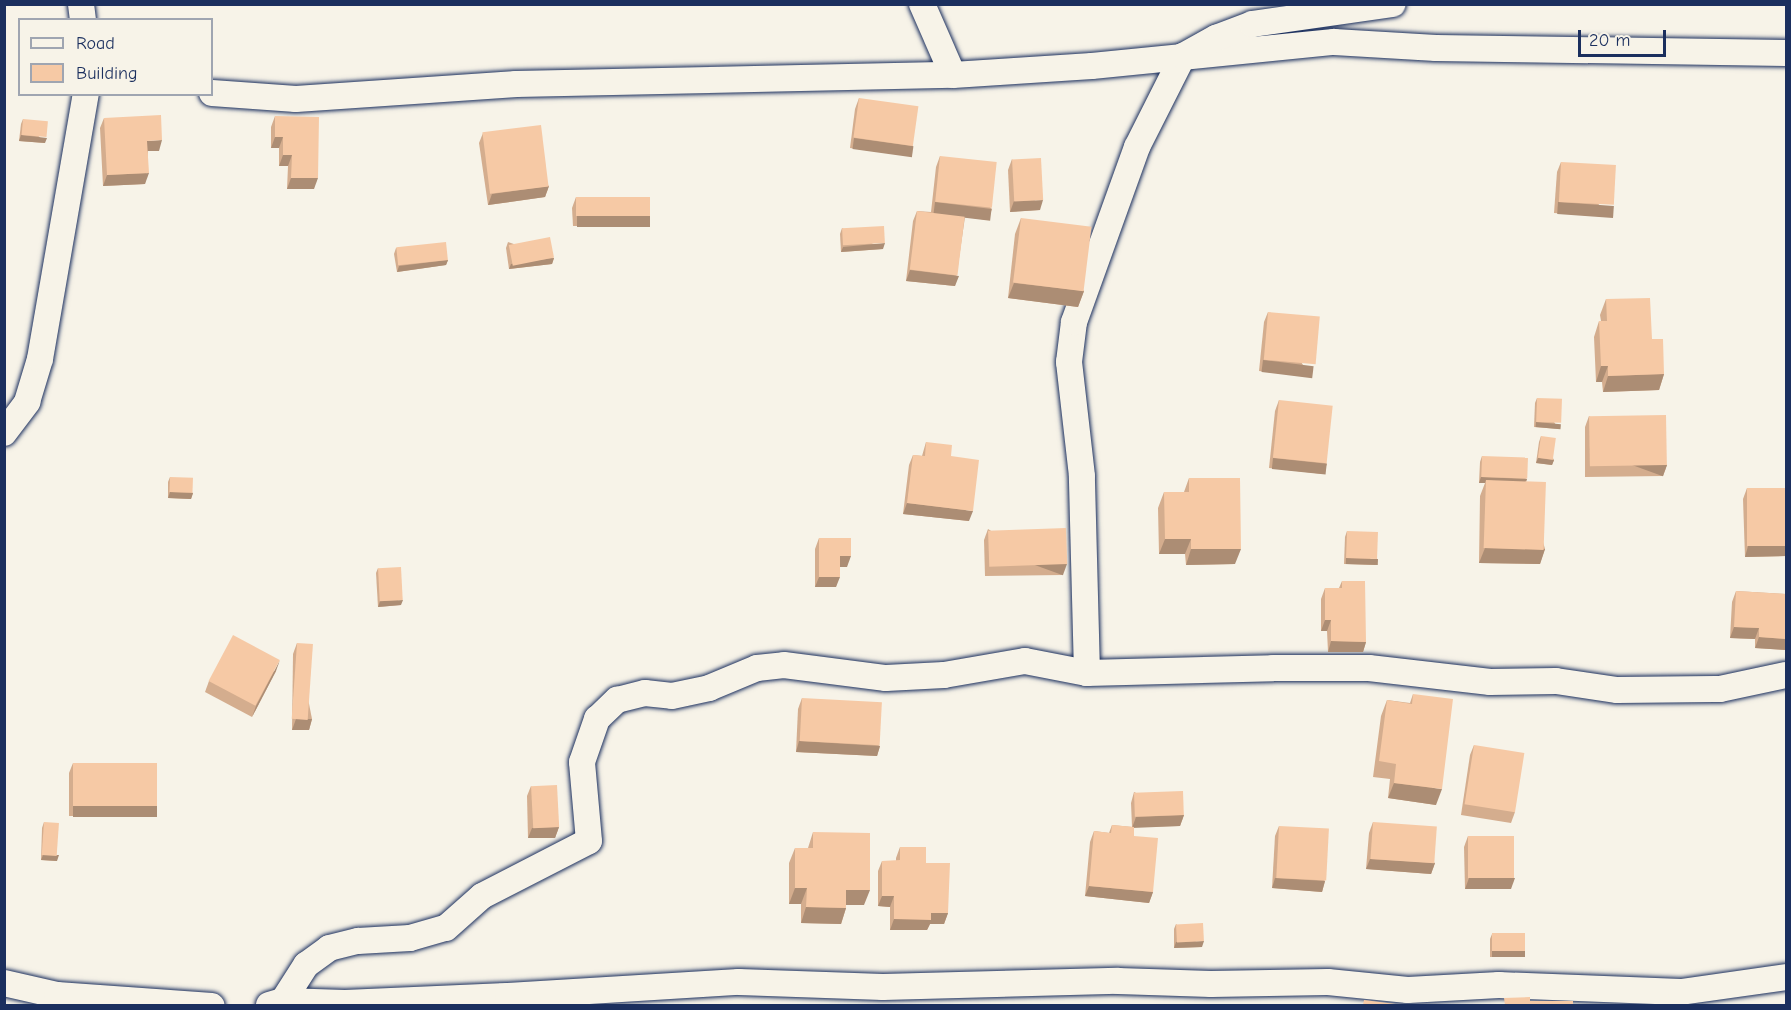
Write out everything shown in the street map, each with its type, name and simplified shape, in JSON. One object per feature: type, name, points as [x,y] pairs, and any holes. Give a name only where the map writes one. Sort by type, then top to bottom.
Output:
[{"type":"street","points":[[922,4],[953,75]]},
{"type":"street","points":[[1087,673],[1083,499],[1069,362],[1074,322],[1137,147],[1183,56],[1216,38],[1252,24],[1394,4]]},
{"type":"street","points":[[213,93],[296,99],[516,84],[953,75],[1092,66],[1334,42],[1436,48],[1786,53]]},
{"type":"street","points":[[4,433],[27,402],[40,358],[86,96]]},
{"type":"street","points":[[276,1003],[306,965],[329,948],[358,941],[410,938],[446,928],[482,896],[589,841],[582,762],[597,719],[617,700],[645,693],[672,696],[709,688],[757,668],[784,665],[886,678],[944,675],[1026,661],[1087,673],[1369,668],[1490,682],[1556,681],[1617,690],[1720,688],[1786,675]]},
{"type":"street","points":[[276,1003],[345,1003],[508,996],[739,982],[883,987],[1118,981],[1210,984],[1328,982],[1408,990],[1499,985],[1681,992],[1786,977]]},
{"type":"street","points":[[4,983],[57,995],[212,1005]]},
{"type":"building","points":[[859,98],[918,106],[913,146],[853,138]]},
{"type":"building","points":[[161,115],[162,140],[147,141],[149,173],[107,175],[104,118]]},
{"type":"building","points":[[275,116],[319,117],[318,178],[291,178],[292,155],[283,155],[283,137],[275,137]]},
{"type":"building","points":[[23,119],[48,121],[47,137],[22,135]]},
{"type":"building","points":[[541,125],[549,187],[490,194],[482,132]]},
{"type":"building","points":[[940,156],[997,162],[992,208],[935,202]]},
{"type":"building","points":[[1041,158],[1043,200],[1014,201],[1012,160]]},
{"type":"building","points":[[1561,162],[1616,165],[1614,205],[1559,202]]},
{"type":"building","points":[[576,197],[650,197],[650,216],[576,216]]},
{"type":"building","points":[[917,211],[965,217],[957,275],[910,270]]},
{"type":"building","points":[[1021,218],[1091,227],[1084,291],[1013,283]]},
{"type":"building","points":[[884,226],[885,243],[843,245],[842,228]]},
{"type":"building","points":[[550,237],[554,258],[513,266],[509,245]]},
{"type":"building","points":[[446,242],[448,260],[398,265],[396,247]]},
{"type":"building","points":[[1650,298],[1652,339],[1663,339],[1664,374],[1608,376],[1608,366],[1601,366],[1599,321],[1607,321],[1606,299]]},
{"type":"building","points":[[1268,312],[1320,317],[1316,364],[1264,360]]},
{"type":"building","points":[[1537,398],[1562,399],[1561,423],[1536,422]]},
{"type":"building","points":[[1279,400],[1333,406],[1327,463],[1273,458]]},
{"type":"building","points":[[1666,415],[1667,465],[1590,466],[1589,416]]},
{"type":"building","points":[[1541,436],[1556,438],[1553,460],[1538,458]]},
{"type":"building","points":[[926,442],[952,445],[951,456],[979,460],[973,511],[907,503],[913,455],[925,456]]},
{"type":"building","points":[[1482,456],[1528,458],[1527,479],[1481,477]]},
{"type":"building","points":[[170,477],[193,478],[192,493],[169,492]]},
{"type":"building","points":[[1189,478],[1240,478],[1241,549],[1191,549],[1191,539],[1165,539],[1164,492],[1189,492]]},
{"type":"building","points":[[1486,480],[1546,482],[1544,550],[1484,548]]},
{"type":"building","points":[[1747,488],[1786,488],[1786,546],[1747,546]]},
{"type":"building","points":[[1066,528],[1067,564],[989,567],[988,531]]},
{"type":"building","points":[[1347,531],[1378,532],[1377,559],[1346,558]]},
{"type":"building","points":[[819,538],[851,538],[851,556],[840,556],[840,577],[819,577]]},
{"type":"building","points":[[401,567],[403,600],[380,601],[378,568]]},
{"type":"building","points":[[1342,581],[1365,581],[1366,642],[1331,641],[1331,620],[1325,620],[1325,588],[1342,588]]},
{"type":"building","points":[[1736,591],[1786,594],[1786,639],[1759,637],[1759,628],[1734,627]]},
{"type":"building","points":[[233,635],[280,660],[255,706],[209,681]]},
{"type":"building","points":[[297,643],[313,644],[308,720],[292,719]]},
{"type":"building","points":[[1413,694],[1453,699],[1442,789],[1394,783],[1396,764],[1379,761],[1387,700],[1412,704]]},
{"type":"building","points":[[802,698],[882,702],[880,745],[800,741]]},
{"type":"building","points":[[1474,745],[1524,753],[1515,812],[1465,804]]},
{"type":"building","points":[[73,763],[157,763],[157,806],[73,806]]},
{"type":"building","points":[[557,785],[559,827],[533,828],[531,786]]},
{"type":"building","points":[[1183,791],[1184,815],[1135,817],[1134,793]]},
{"type":"building","points":[[44,822],[59,823],[57,856],[42,855]]},
{"type":"building","points":[[1373,822],[1437,826],[1434,863],[1370,859]]},
{"type":"building","points":[[1112,825],[1134,827],[1134,836],[1158,838],[1153,892],[1089,886],[1094,831],[1111,833]]},
{"type":"building","points":[[1279,826],[1329,829],[1326,881],[1276,878]]},
{"type":"building","points":[[813,832],[870,833],[870,890],[846,890],[846,908],[806,907],[807,888],[795,888],[795,848],[813,848]]},
{"type":"building","points":[[1468,836],[1514,836],[1514,878],[1468,878]]},
{"type":"building","points":[[900,847],[926,847],[926,863],[950,863],[948,913],[931,913],[931,920],[894,919],[894,896],[882,896],[882,861],[900,860]]},
{"type":"building","points":[[1203,923],[1204,941],[1177,942],[1176,924]]},
{"type":"building","points":[[1492,933],[1525,933],[1525,951],[1492,951]]},
{"type":"building","points":[[1530,997],[1530,1001],[1573,1001],[1573,1005],[1505,1005],[1504,998]]},
{"type":"building","points":[[1364,1000],[1403,1005],[1363,1005]]}]
